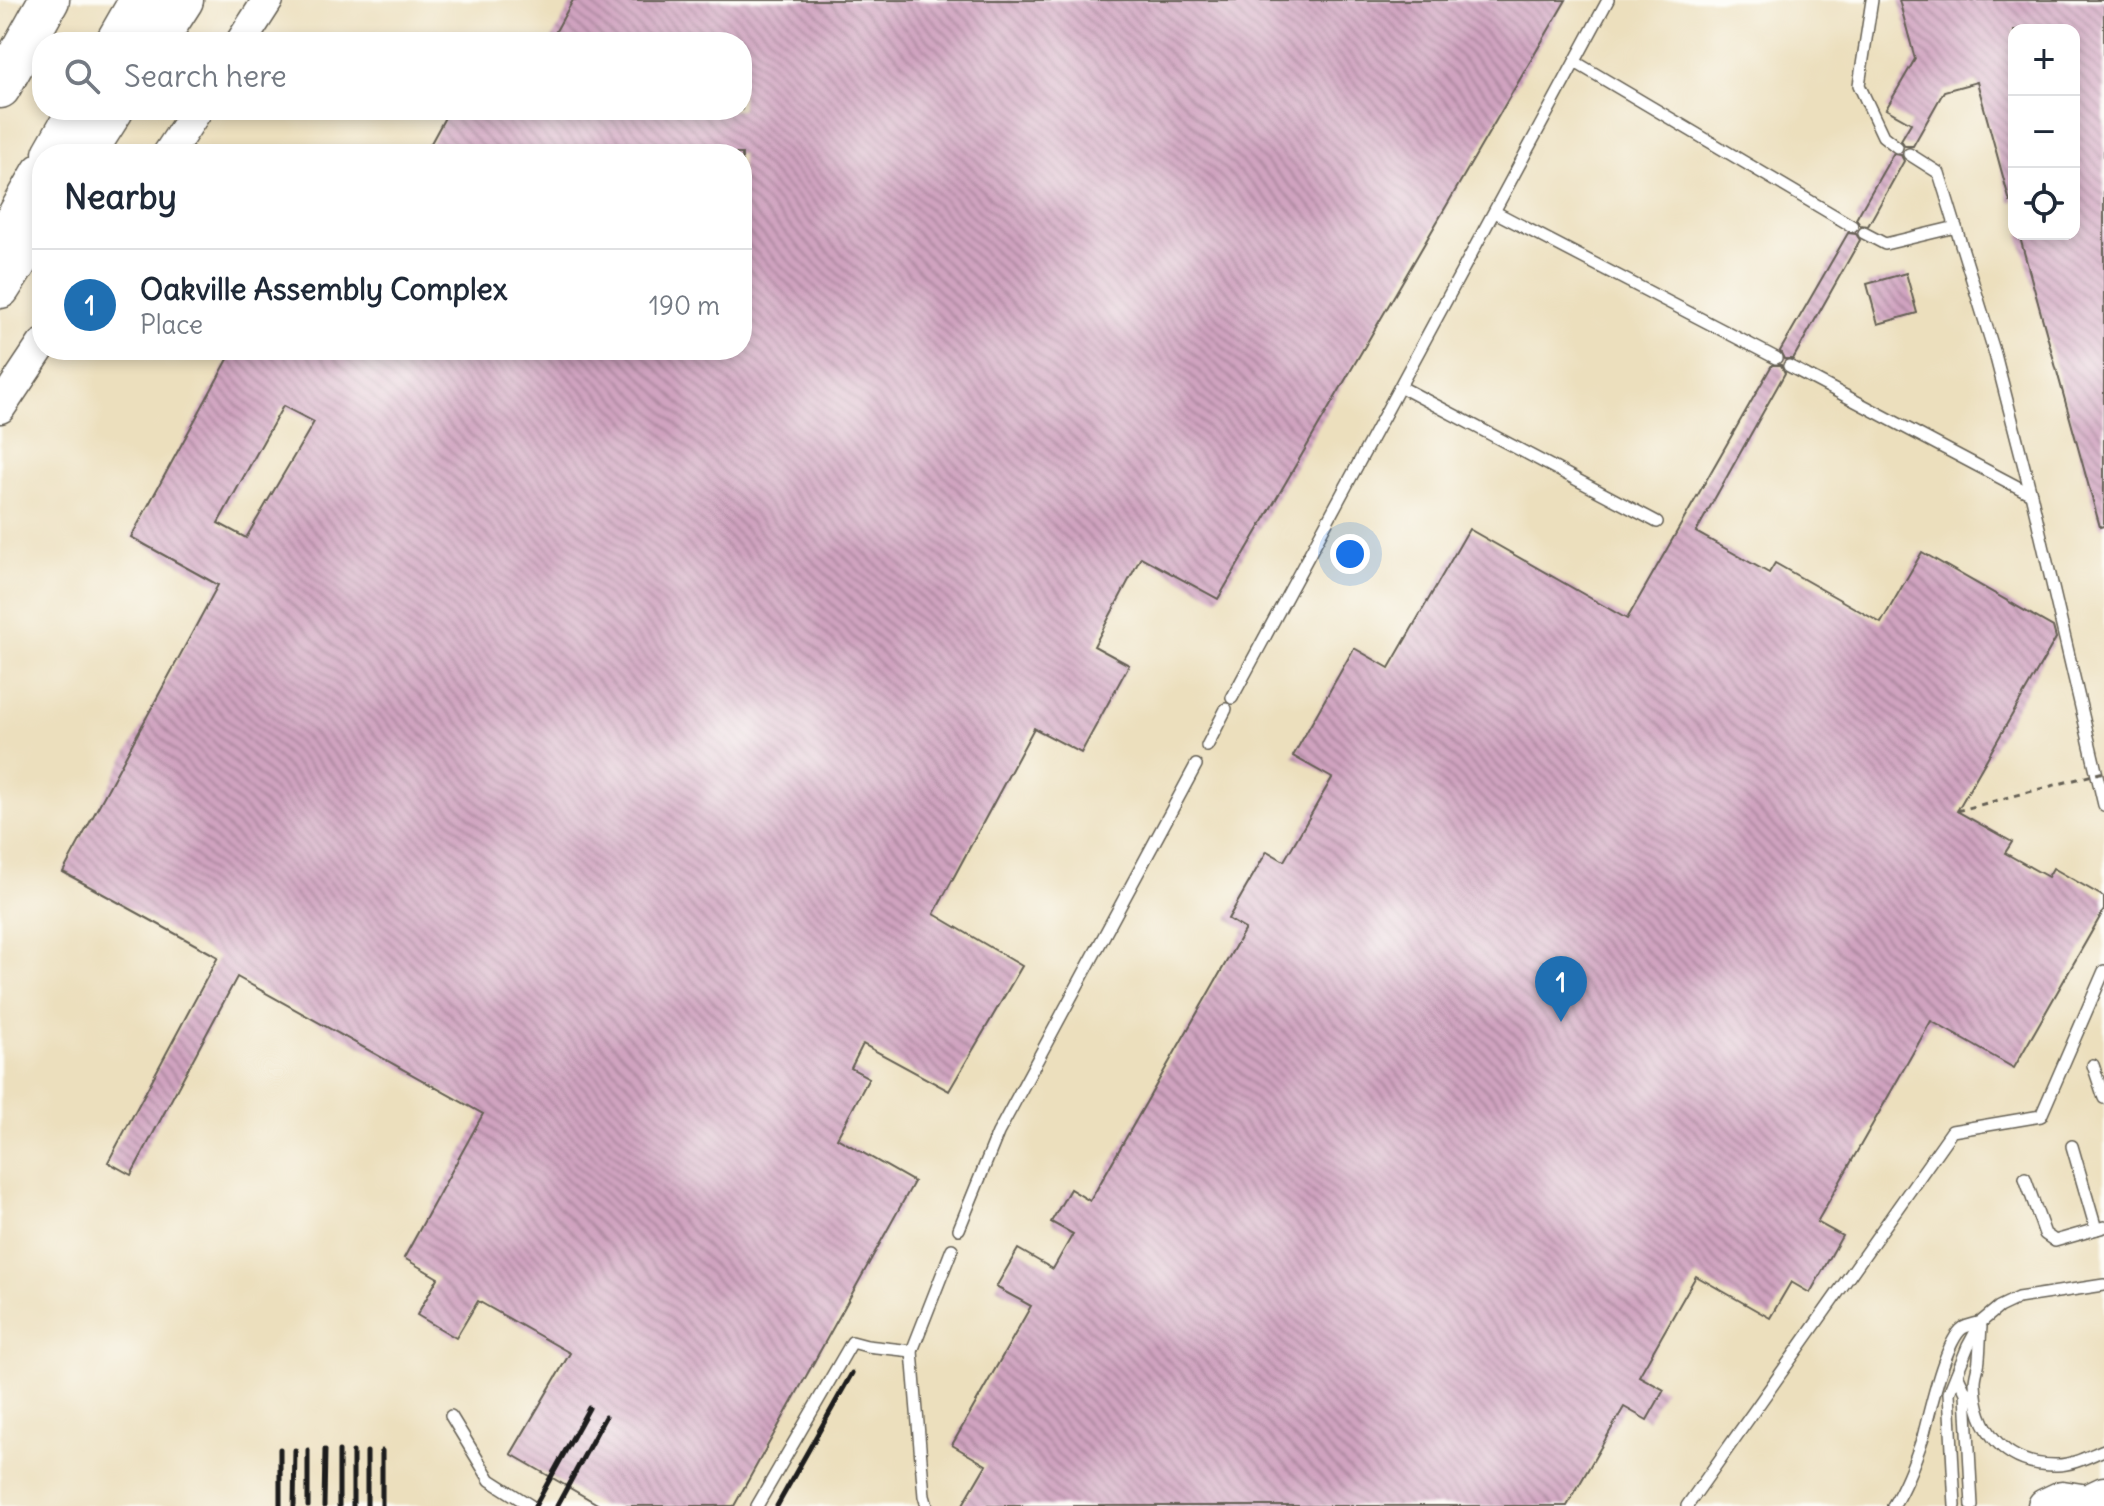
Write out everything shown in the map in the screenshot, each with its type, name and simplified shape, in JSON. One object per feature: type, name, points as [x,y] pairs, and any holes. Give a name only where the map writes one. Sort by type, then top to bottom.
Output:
[{"type":"highway","points":[[0,88],[49,0]]},
{"type":"highway","points":[[122,32],[140,0]]},
{"type":"highway","points":[[162,32],[183,0]]},
{"type":"highway","points":[[59,144],[72,120]]},
{"type":"highway","points":[[91,144],[107,120]]},
{"type":"highway","points":[[0,247],[32,191]]},
{"type":"highway","points":[[0,288],[32,238]]},
{"type":"main road","points":[[2045,1506],[2062,1498],[2092,1500]]},
{"type":"street","points":[[247,32],[268,0]]},
{"type":"street","points":[[175,144],[190,120]]},
{"type":"street","points":[[0,408],[32,360]]},
{"type":"lane","points":[[1207,746],[1608,0]]},
{"type":"lane","points":[[1872,0],[1859,85],[1883,136],[1897,147]]},
{"type":"lane","points":[[1575,62],[1852,226]]},
{"type":"lane","points":[[1909,154],[1939,173],[1995,354],[2104,805]]},
{"type":"lane","points":[[1495,212],[1776,358]]},
{"type":"lane","points":[[1864,233],[1885,244],[1956,227]]},
{"type":"lane","points":[[1789,366],[2031,494]]},
{"type":"lane","points":[[1401,387],[1657,522]]},
{"type":"lane","points":[[959,1229],[998,1133],[1196,765]]},
{"type":"lane","points":[[1687,1506],[1952,1131],[2041,1116],[2104,971]]},
{"type":"lane","points":[[2093,1065],[2104,1098]]},
{"type":"lane","points":[[2025,1178],[2045,1234],[2055,1241],[2100,1228],[2072,1146]]},
{"type":"lane","points":[[927,1506],[912,1351],[952,1249]]},
{"type":"lane","points":[[1893,1506],[1915,1459],[1936,1385],[1955,1338],[1963,1328],[1981,1322],[1999,1307],[2018,1298],[2104,1285]]},
{"type":"lane","points":[[1955,1506],[1949,1393],[1981,1322]]},
{"type":"lane","points":[[1981,1322],[1975,1380],[1977,1400],[1987,1432],[2010,1453],[2025,1460],[2058,1465],[2104,1450]]},
{"type":"lane","points":[[757,1506],[852,1342],[912,1351]]},
{"type":"lane","points":[[1957,1374],[1966,1393],[1972,1506]]},
{"type":"lane","points":[[451,1416],[490,1480],[531,1506]]},
{"type":"path","points":[[1957,811],[2104,772]]},
{"type":"building","points":[[573,0],[1566,0],[1218,599],[1141,557],[1094,646],[1129,665],[1081,753],[1034,728],[934,914],[1022,966],[949,1091],[863,1044],[851,1068],[869,1078],[837,1138],[914,1182],[734,1506],[601,1506],[511,1454],[570,1353],[478,1301],[456,1338],[417,1315],[438,1278],[404,1258],[483,1114],[237,977],[131,1175],[108,1162],[218,957],[63,872],[218,585],[131,537],[228,360],[752,360],[752,144],[430,144],[444,120],[752,120],[752,32],[555,32]],"holes":[[[283,406],[314,422],[246,538],[218,523]]]},
{"type":"building","points":[[1899,0],[2104,0],[2104,526],[2100,527],[2021,240],[2080,240],[2080,24],[2008,24],[2008,195],[1977,82],[1944,91],[1913,146],[1905,146],[1901,140],[1911,123],[1886,109],[1915,59]]},
{"type":"building","points":[[1893,154],[1901,155],[1904,161],[1868,226],[1860,225],[1856,219]]},
{"type":"building","points":[[1848,233],[1856,234],[1860,240],[1793,359],[1784,359],[1780,351]]},
{"type":"building","points":[[1906,273],[1917,313],[1878,324],[1867,284]]},
{"type":"building","points":[[1772,365],[1781,365],[1785,373],[1696,532],[1769,573],[1775,563],[1881,623],[1922,552],[2053,627],[2056,638],[1957,811],[2012,842],[2005,853],[2048,877],[2053,868],[2104,897],[2104,910],[2014,1068],[1931,1021],[1817,1222],[1842,1236],[1810,1293],[1791,1282],[1770,1318],[1696,1276],[1639,1376],[1664,1390],[1647,1420],[1624,1407],[1567,1506],[962,1506],[986,1465],[952,1445],[1031,1306],[996,1287],[1018,1249],[1053,1269],[1073,1234],[1051,1222],[1070,1189],[1090,1201],[1245,929],[1228,919],[1267,851],[1284,861],[1332,778],[1293,756],[1354,648],[1389,668],[1469,529],[1627,619]]},
{"type":"railway","points":[[777,1506],[852,1373]]},
{"type":"railway","points":[[535,1506],[589,1408]]},
{"type":"railway","points":[[557,1506],[605,1417]]},
{"type":"railway","points":[[280,1449],[280,1506]]},
{"type":"railway","points":[[294,1506],[295,1450]]},
{"type":"railway","points":[[308,1450],[308,1506]]},
{"type":"railway","points":[[324,1506],[325,1450]]},
{"type":"railway","points":[[339,1451],[339,1506]]},
{"type":"railway","points":[[382,1451],[382,1506]]},
{"type":"railway","points":[[353,1452],[353,1506]]},
{"type":"railway","points":[[367,1452],[367,1506]]},
{"type":"place","name":"Oakville Assembly Complex","points":[[1561,1022]]}]
